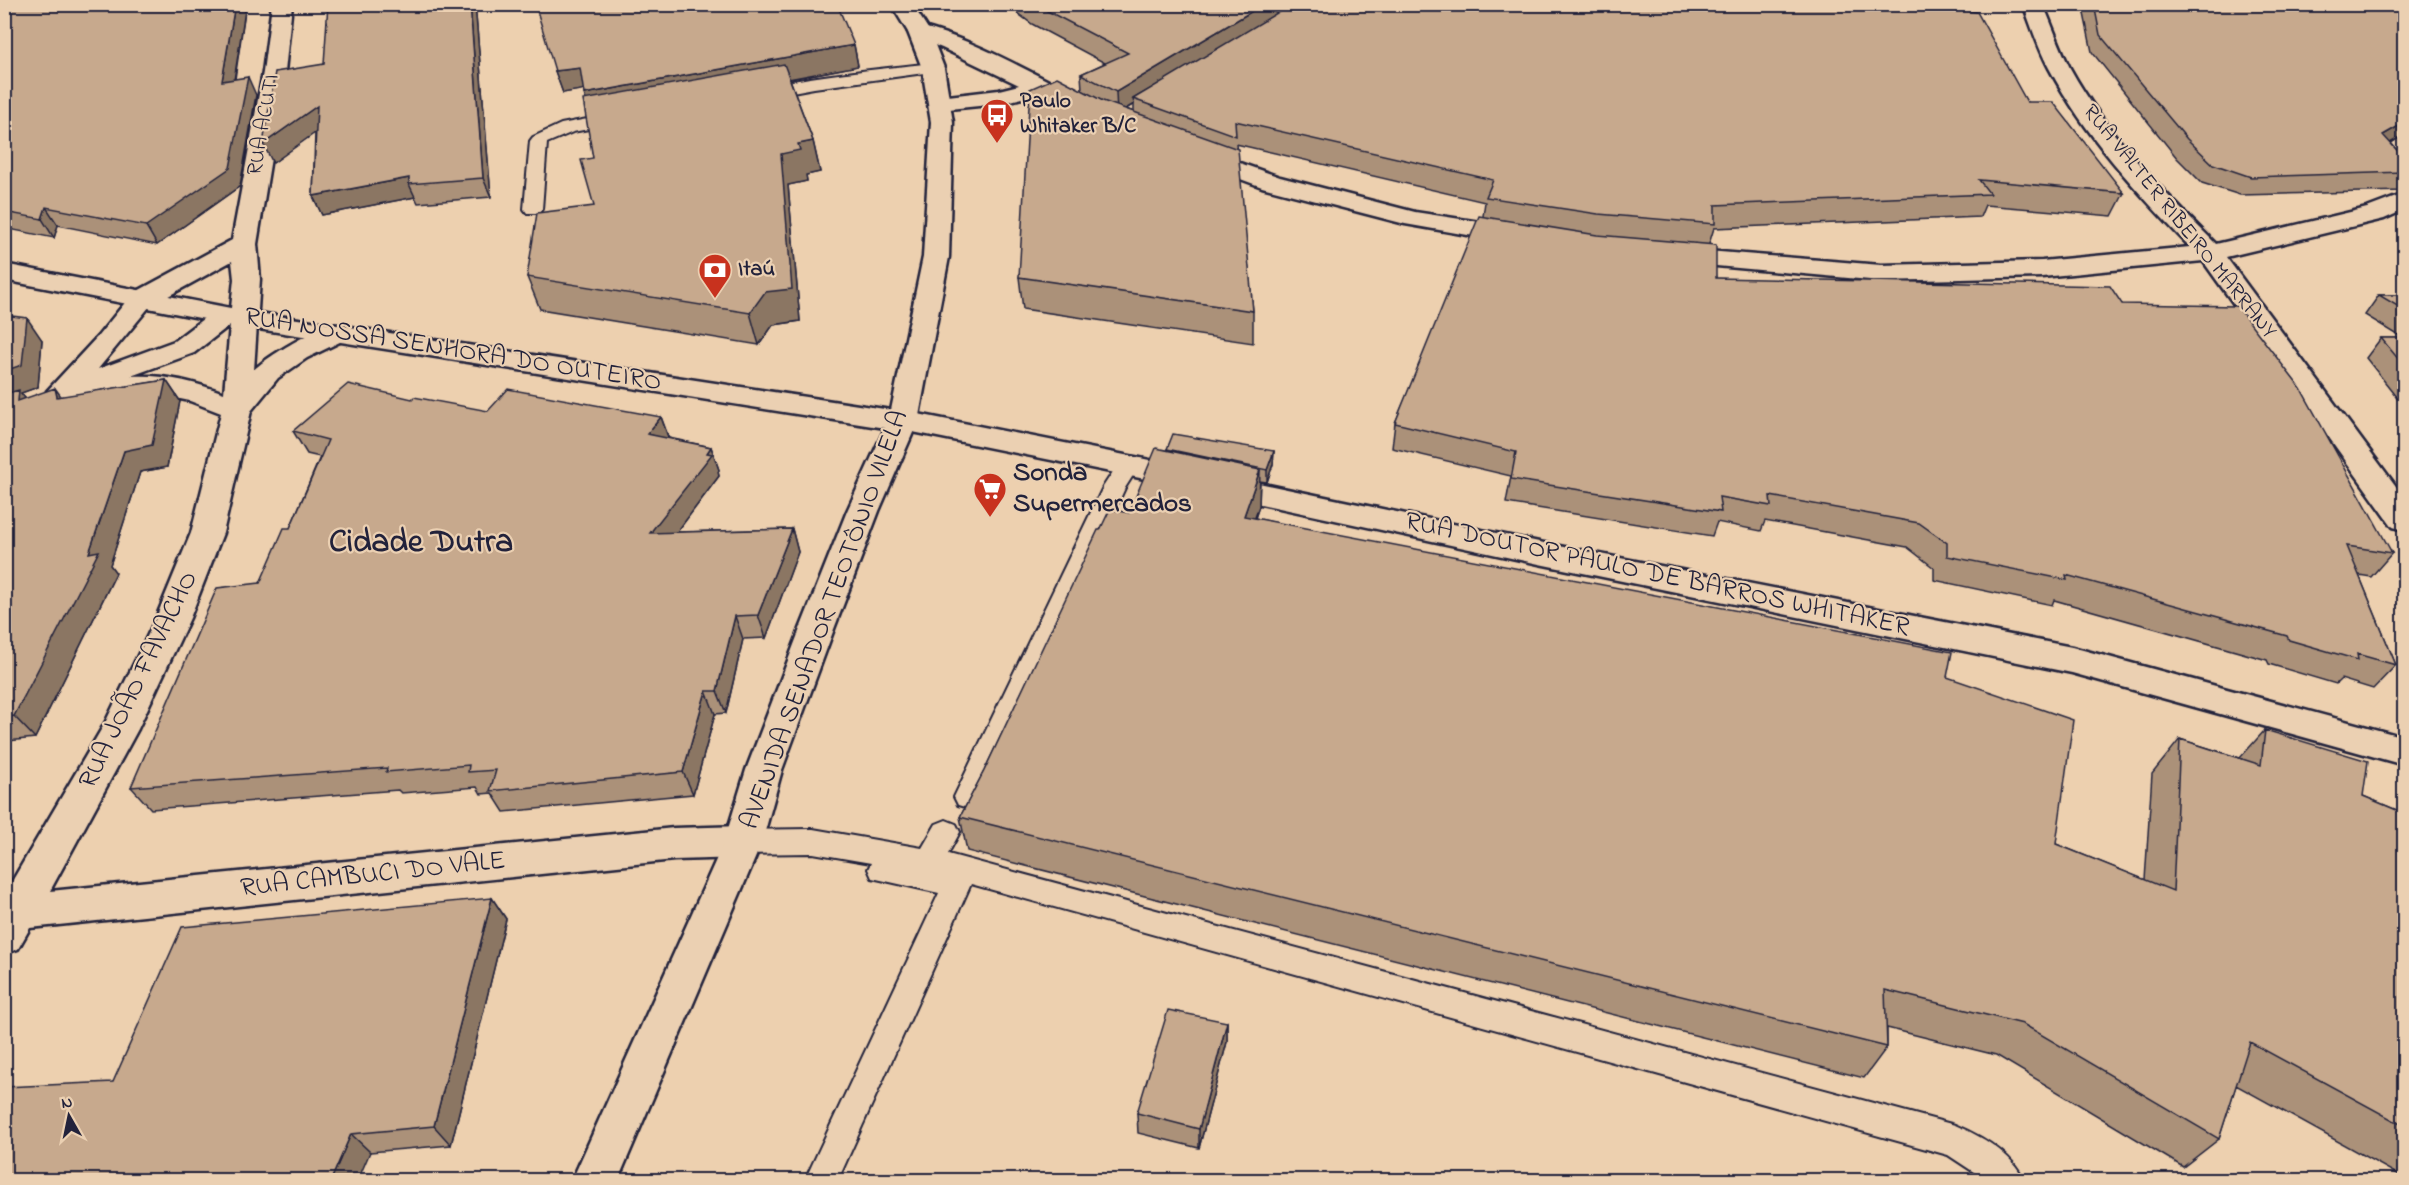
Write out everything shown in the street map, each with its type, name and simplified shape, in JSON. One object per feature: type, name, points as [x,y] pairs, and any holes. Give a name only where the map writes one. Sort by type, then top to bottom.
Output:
[{"type":"street","name":"RUA ACUTI","points":[[236,317],[247,279],[244,244],[274,72],[282,4]]},
{"type":"street","name":"AVENIDA SENADOR TEOTÔNIO VILELA","points":[[595,1180],[739,850],[764,770],[817,628],[863,511],[903,421],[936,257],[942,148],[939,103],[933,68],[919,32],[901,4]]},
{"type":"street","name":"RUA VALTER RIBEIRO MARRANY","points":[[2033,4],[2059,67],[2097,129],[2154,196],[2210,253],[2404,519]]},
{"type":"street","points":[[919,32],[950,43],[1042,86],[1103,118]]},
{"type":"street","points":[[939,103],[999,97],[1042,86]]},
{"type":"street","points":[[1176,147],[1271,182],[1414,219],[1548,241]]},
{"type":"street","points":[[1650,254],[1881,273],[2042,269],[2210,253],[2375,214],[2404,201]]},
{"type":"street","points":[[61,392],[108,342],[141,300],[244,244]]},
{"type":"street","name":"RUA NOSSA SENHORA DO OUTEIRO","points":[[4,272],[236,317],[903,421]]},
{"type":"street","points":[[34,401],[184,347],[236,317]]},
{"type":"street","name":"RUA JOÃO FAVACHO","points":[[9,920],[120,729],[173,618],[207,533],[237,409],[236,317]]},
{"type":"street","name":"RUA JOÃO FAVACHO","points":[[237,409],[268,372],[297,352],[336,333]]},
{"type":"street","points":[[61,392],[151,384],[197,393],[237,409]]},
{"type":"street","name":"RUA DOUTOR PAULO DE BARROS WHITAKER","points":[[903,421],[2072,660],[2404,751]]},
{"type":"street","name":"RUA CAMBUCI DO VALE","points":[[9,920],[674,844],[739,850]]},
{"type":"lane","points":[[744,96],[814,83],[933,68]]},
{"type":"lane","points":[[533,209],[539,141],[550,133],[569,127],[639,115]]},
{"type":"lane","points":[[968,797],[1114,487],[1128,466]]},
{"type":"lane","points":[[929,861],[946,832]]},
{"type":"lane","points":[[739,850],[813,841],[929,861],[1955,1140],[1997,1168],[2007,1180]]},
{"type":"lane","points":[[739,850],[808,856],[957,885],[821,1180]]},
{"type":"building","points":[[5,4],[235,4],[222,81],[248,77],[230,168],[146,226],[46,207],[42,219],[4,212]]},
{"type":"building","points":[[328,4],[470,4],[483,178],[409,184],[409,178],[313,196],[317,106],[263,144],[275,72],[324,64]]},
{"type":"building","points":[[535,4],[837,4],[854,45],[584,94],[580,68],[555,71]]},
{"type":"building","points":[[1034,4],[1264,4],[1116,92],[1081,74],[1128,53]]},
{"type":"building","points":[[1292,4],[1965,4],[1968,11],[1977,12],[2027,102],[2053,102],[2124,193],[1979,180],[1990,194],[1715,205],[1715,224],[1598,214],[1486,197],[1493,180],[1235,121],[1236,136],[1133,99]]},
{"type":"building","points":[[2094,4],[2404,4],[2404,123],[2383,135],[2404,158],[2404,172],[2251,177],[2213,164],[2187,139],[2100,35]]},
{"type":"building","points":[[784,64],[813,141],[798,144],[800,150],[781,154],[792,289],[765,292],[750,313],[527,277],[537,213],[594,206],[581,160],[593,158],[583,100]]},
{"type":"building","points":[[1057,77],[1103,101],[1238,149],[1253,311],[1019,277],[1030,89]]},
{"type":"building","points":[[1479,216],[1597,235],[1716,245],[1716,278],[2110,286],[2122,304],[2237,306],[2301,389],[2392,553],[2347,546],[2396,665],[2357,654],[2358,660],[2289,640],[2287,636],[2066,575],[2067,580],[1947,556],[1947,543],[1919,523],[1770,496],[1771,506],[1719,497],[1721,512],[1511,479],[1516,452],[1395,423]]},
{"type":"building","points":[[2379,295],[2404,295],[2404,310]]},
{"type":"building","points":[[4,315],[27,318],[22,365],[4,371]]},
{"type":"building","points":[[2381,338],[2404,338],[2404,366]]},
{"type":"building","points":[[166,380],[152,445],[124,451],[89,553],[99,551],[14,716],[4,718],[4,394],[19,390],[18,401],[55,388],[57,397]]},
{"type":"building","points":[[348,384],[412,399],[414,397],[488,411],[508,389],[661,417],[647,434],[711,447],[707,453],[712,454],[650,533],[792,529],[758,615],[735,616],[717,691],[706,691],[683,772],[490,791],[496,770],[468,772],[469,765],[386,772],[387,768],[131,787],[217,588],[260,583],[284,528],[290,528],[328,440],[293,431]]},
{"type":"building","points":[[1173,434],[1274,451],[1267,470],[1167,449]]},
{"type":"building","points":[[1156,448],[1260,470],[1244,516],[1952,652],[1947,677],[2073,720],[2056,844],[2173,891],[2180,739],[2261,765],[2265,730],[2368,761],[2363,796],[2404,813],[2404,1126],[2250,1042],[2219,1139],[2023,1024],[1885,990],[1887,1047],[960,817],[1098,530],[1110,509],[1129,513]]},
{"type":"building","points":[[492,898],[434,1126],[351,1134],[331,1180],[4,1180],[4,1087],[113,1082],[182,927]]},
{"type":"building","points":[[1168,1010],[1227,1022],[1199,1129],[1137,1113]]},
{"type":"place","name":"Paulo Whitaker B/C","points":[[997,144]]},
{"type":"place","name":"Itaú","points":[[715,299]]},
{"type":"place","name":"Sonda Supermercados","points":[[990,518]]},
{"type":"district","name":"Cidade Dutra","points":[[421,543]]}]
